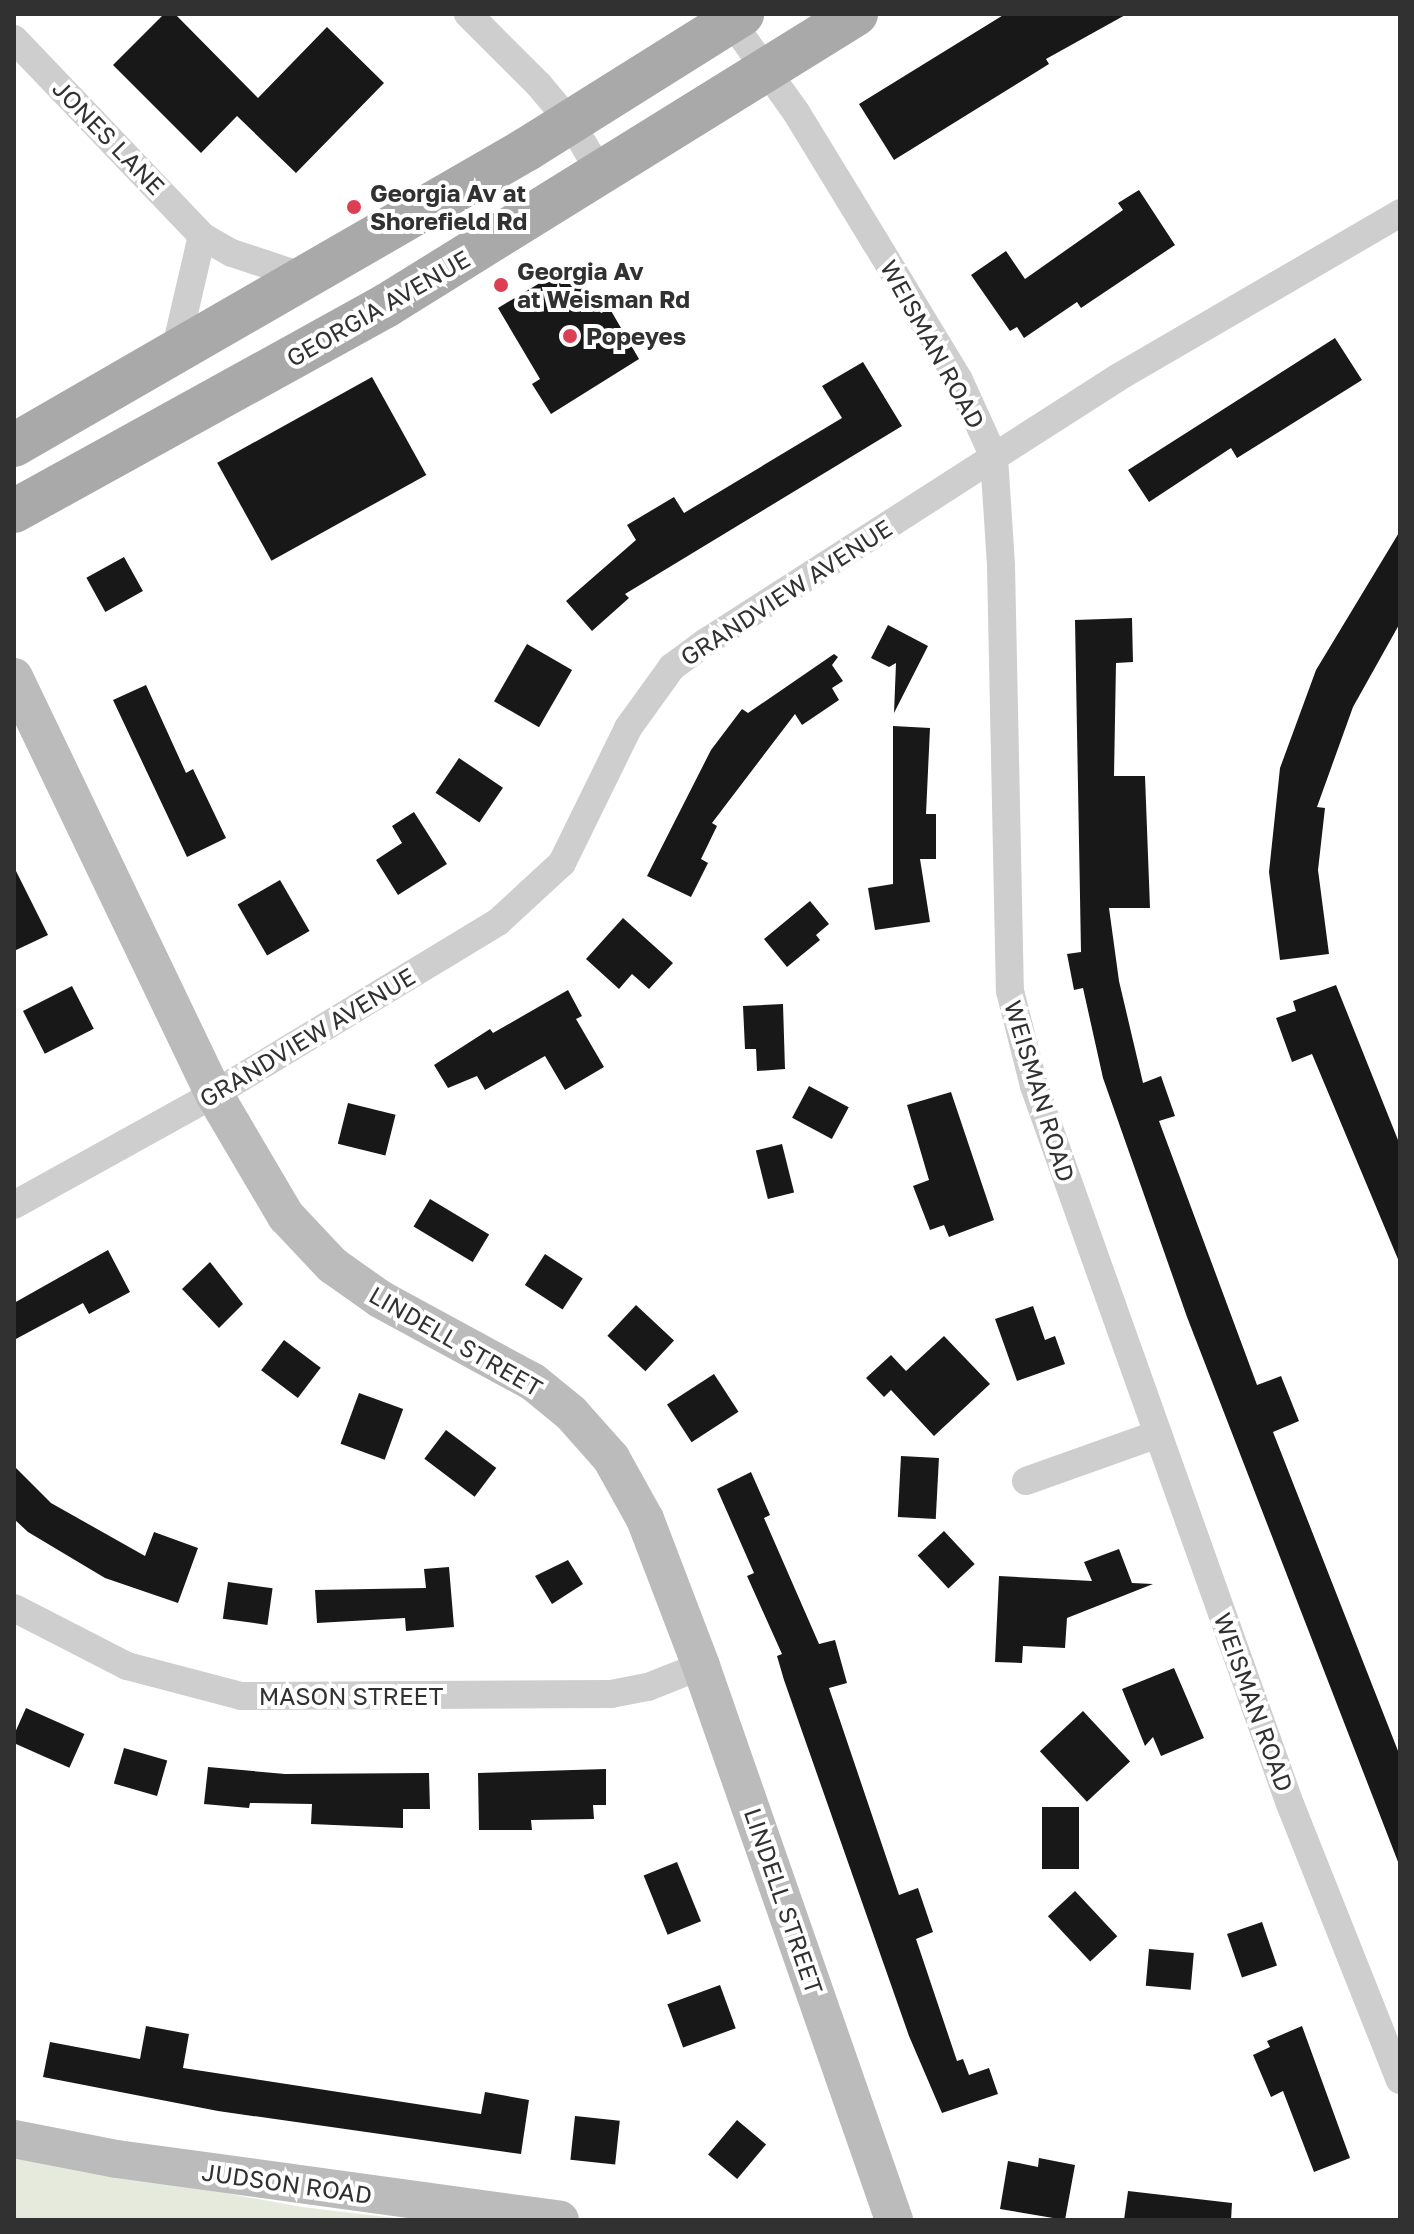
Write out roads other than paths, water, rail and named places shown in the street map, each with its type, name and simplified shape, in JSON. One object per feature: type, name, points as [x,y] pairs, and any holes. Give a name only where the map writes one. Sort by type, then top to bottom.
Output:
[{"type":"main road","name":"GEORGIA AVENUE","points":[[14,511],[387,305],[856,14]]},
{"type":"main road","points":[[14,445],[174,356],[571,123],[736,18]]},
{"type":"street","points":[[468,14],[571,123],[601,174]]},
{"type":"street","name":"WEISMAN ROAD","points":[[736,18],[959,380],[994,457],[1001,566],[1006,975],[1034,1086],[1158,1434],[1290,1804],[1400,2080]]},
{"type":"street","name":"JONES LANE","points":[[14,39],[202,236],[232,253],[307,278]]},
{"type":"street","name":"GRANDVIEW AVENUE","points":[[14,1205],[214,1094],[498,922],[562,863],[628,728],[672,667],[1117,378],[1400,213]]},
{"type":"street","points":[[174,356],[202,236]]},
{"type":"street","name":"LINDELL STREET","points":[[14,677],[214,1094],[286,1216],[332,1265],[380,1299],[533,1382],[571,1413],[611,1458],[645,1519],[701,1666],[894,2220]]},
{"type":"street","points":[[1026,1481],[1158,1434]]},
{"type":"street","name":"MASON STREET","points":[[14,1608],[127,1666],[241,1696],[611,1694],[648,1687],[701,1666]]},
{"type":"street","name":"JUDSON ROAD","points":[[14,2139],[117,2159],[560,2220]]},
{"type":"place","name":"Georgia Av at Shorefield Rd","points":[[354,207]]},
{"type":"place","name":"Georgia Av at Weisman Rd","points":[[501,285]]},
{"type":"place","name":"Popeyes","points":[[570,336]]}]
